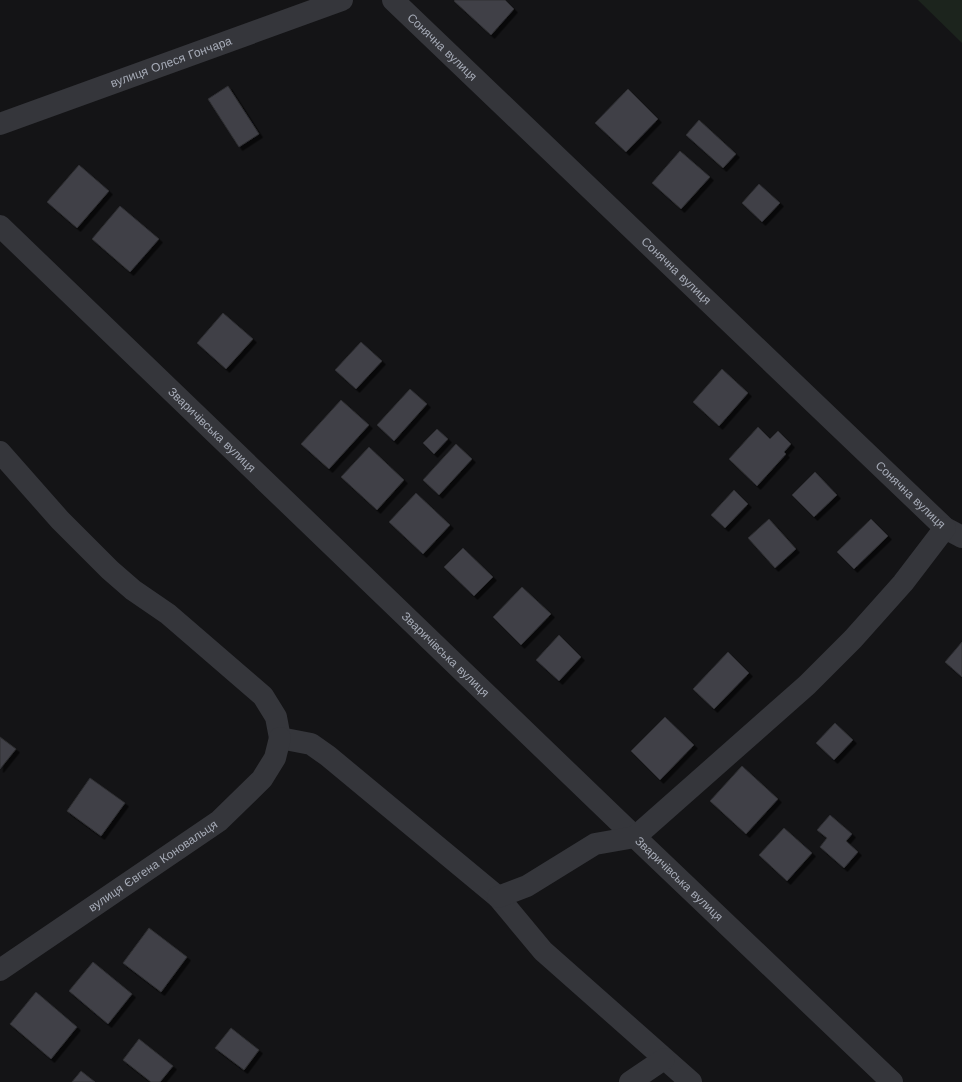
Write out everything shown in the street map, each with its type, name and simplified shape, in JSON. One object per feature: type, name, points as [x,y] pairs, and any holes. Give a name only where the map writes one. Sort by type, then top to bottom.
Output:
[{"type":"street","name":"вулиця Олеся Гончара","points":[[0,124],[342,0]]},
{"type":"street","name":"Сонячна вулиця","points":[[394,0],[954,533]]},
{"type":"street","name":"Зваричівська вулиця","points":[[0,226],[892,1082]]},
{"type":"street","points":[[0,452],[60,520],[110,570],[133,590],[168,614],[263,696],[276,717],[280,738],[311,744],[328,756],[498,897],[543,951],[691,1082]]},
{"type":"street","points":[[498,897],[527,886],[595,844],[635,837],[807,685],[838,654],[903,583],[954,533]]},
{"type":"street","name":"вулиця Євгена Коновальця","points":[[0,970],[219,821],[262,780],[275,758],[280,738]]},
{"type":"street","points":[[630,1082],[664,1059]]},
{"type":"shaded area","points":[[918,0],[962,0],[962,43]]},
{"type":"building","points":[[505,0],[514,9],[491,35],[454,1]]},
{"type":"building","points":[[228,86],[259,134],[239,147],[208,99]]},
{"type":"building","points":[[628,89],[658,119],[626,152],[595,123]]},
{"type":"building","points":[[699,120],[736,154],[723,168],[686,135]]},
{"type":"building","points":[[680,151],[710,177],[681,209],[652,183]]},
{"type":"building","points":[[79,165],[109,191],[77,228],[47,202]]},
{"type":"building","points":[[759,184],[780,203],[762,222],[742,203]]},
{"type":"building","points":[[120,206],[159,239],[130,272],[92,239]]},
{"type":"building","points":[[223,313],[253,339],[226,369],[197,343]]},
{"type":"building","points":[[361,342],[382,361],[356,389],[335,370]]},
{"type":"building","points":[[722,369],[748,393],[719,426],[693,402]]},
{"type":"building","points":[[410,389],[427,404],[394,441],[377,425]]},
{"type":"building","points":[[341,400],[369,425],[329,469],[301,444]]},
{"type":"building","points":[[758,427],[770,439],[778,431],[791,444],[784,452],[786,454],[757,486],[729,459]]},
{"type":"building","points":[[437,429],[448,439],[434,454],[423,443]]},
{"type":"building","points":[[456,444],[472,459],[439,495],[423,480]]},
{"type":"building","points":[[369,447],[404,480],[377,510],[341,477]]},
{"type":"building","points":[[815,472],[837,495],[814,517],[792,495]]},
{"type":"building","points":[[734,490],[748,504],[725,528],[711,515]]},
{"type":"building","points":[[416,493],[450,525],[423,554],[389,522]]},
{"type":"building","points":[[769,519],[796,549],[775,568],[748,538]]},
{"type":"building","points":[[871,519],[888,536],[854,569],[837,552]]},
{"type":"building","points":[[463,548],[493,577],[474,596],[444,567]]},
{"type":"building","points":[[522,587],[551,614],[521,645],[493,617]]},
{"type":"building","points":[[559,635],[581,657],[559,681],[536,660]]},
{"type":"building","points":[[962,642],[962,677],[945,662]]},
{"type":"building","points":[[728,652],[749,673],[714,709],[693,689]]},
{"type":"building","points":[[665,717],[694,745],[660,780],[631,751]]},
{"type":"building","points":[[835,723],[853,740],[834,760],[816,743]]},
{"type":"building","points":[[0,737],[16,749],[0,769]]},
{"type":"building","points":[[742,766],[778,799],[746,834],[710,801]]},
{"type":"building","points":[[90,778],[125,803],[101,836],[67,811]]},
{"type":"building","points":[[830,815],[852,834],[846,841],[858,852],[844,868],[820,847],[827,838],[817,830]]},
{"type":"building","points":[[784,828],[812,853],[787,881],[759,855]]},
{"type":"building","points":[[149,928],[187,957],[161,992],[123,963]]},
{"type":"building","points":[[93,962],[132,994],[108,1024],[69,991]]},
{"type":"building","points":[[36,992],[77,1027],[51,1059],[10,1024]]},
{"type":"building","points":[[231,1028],[259,1050],[244,1070],[215,1048]]},
{"type":"building","points":[[139,1039],[173,1066],[160,1082],[151,1082],[123,1060]]},
{"type":"building","points":[[81,1071],[95,1082],[72,1082]]}]
